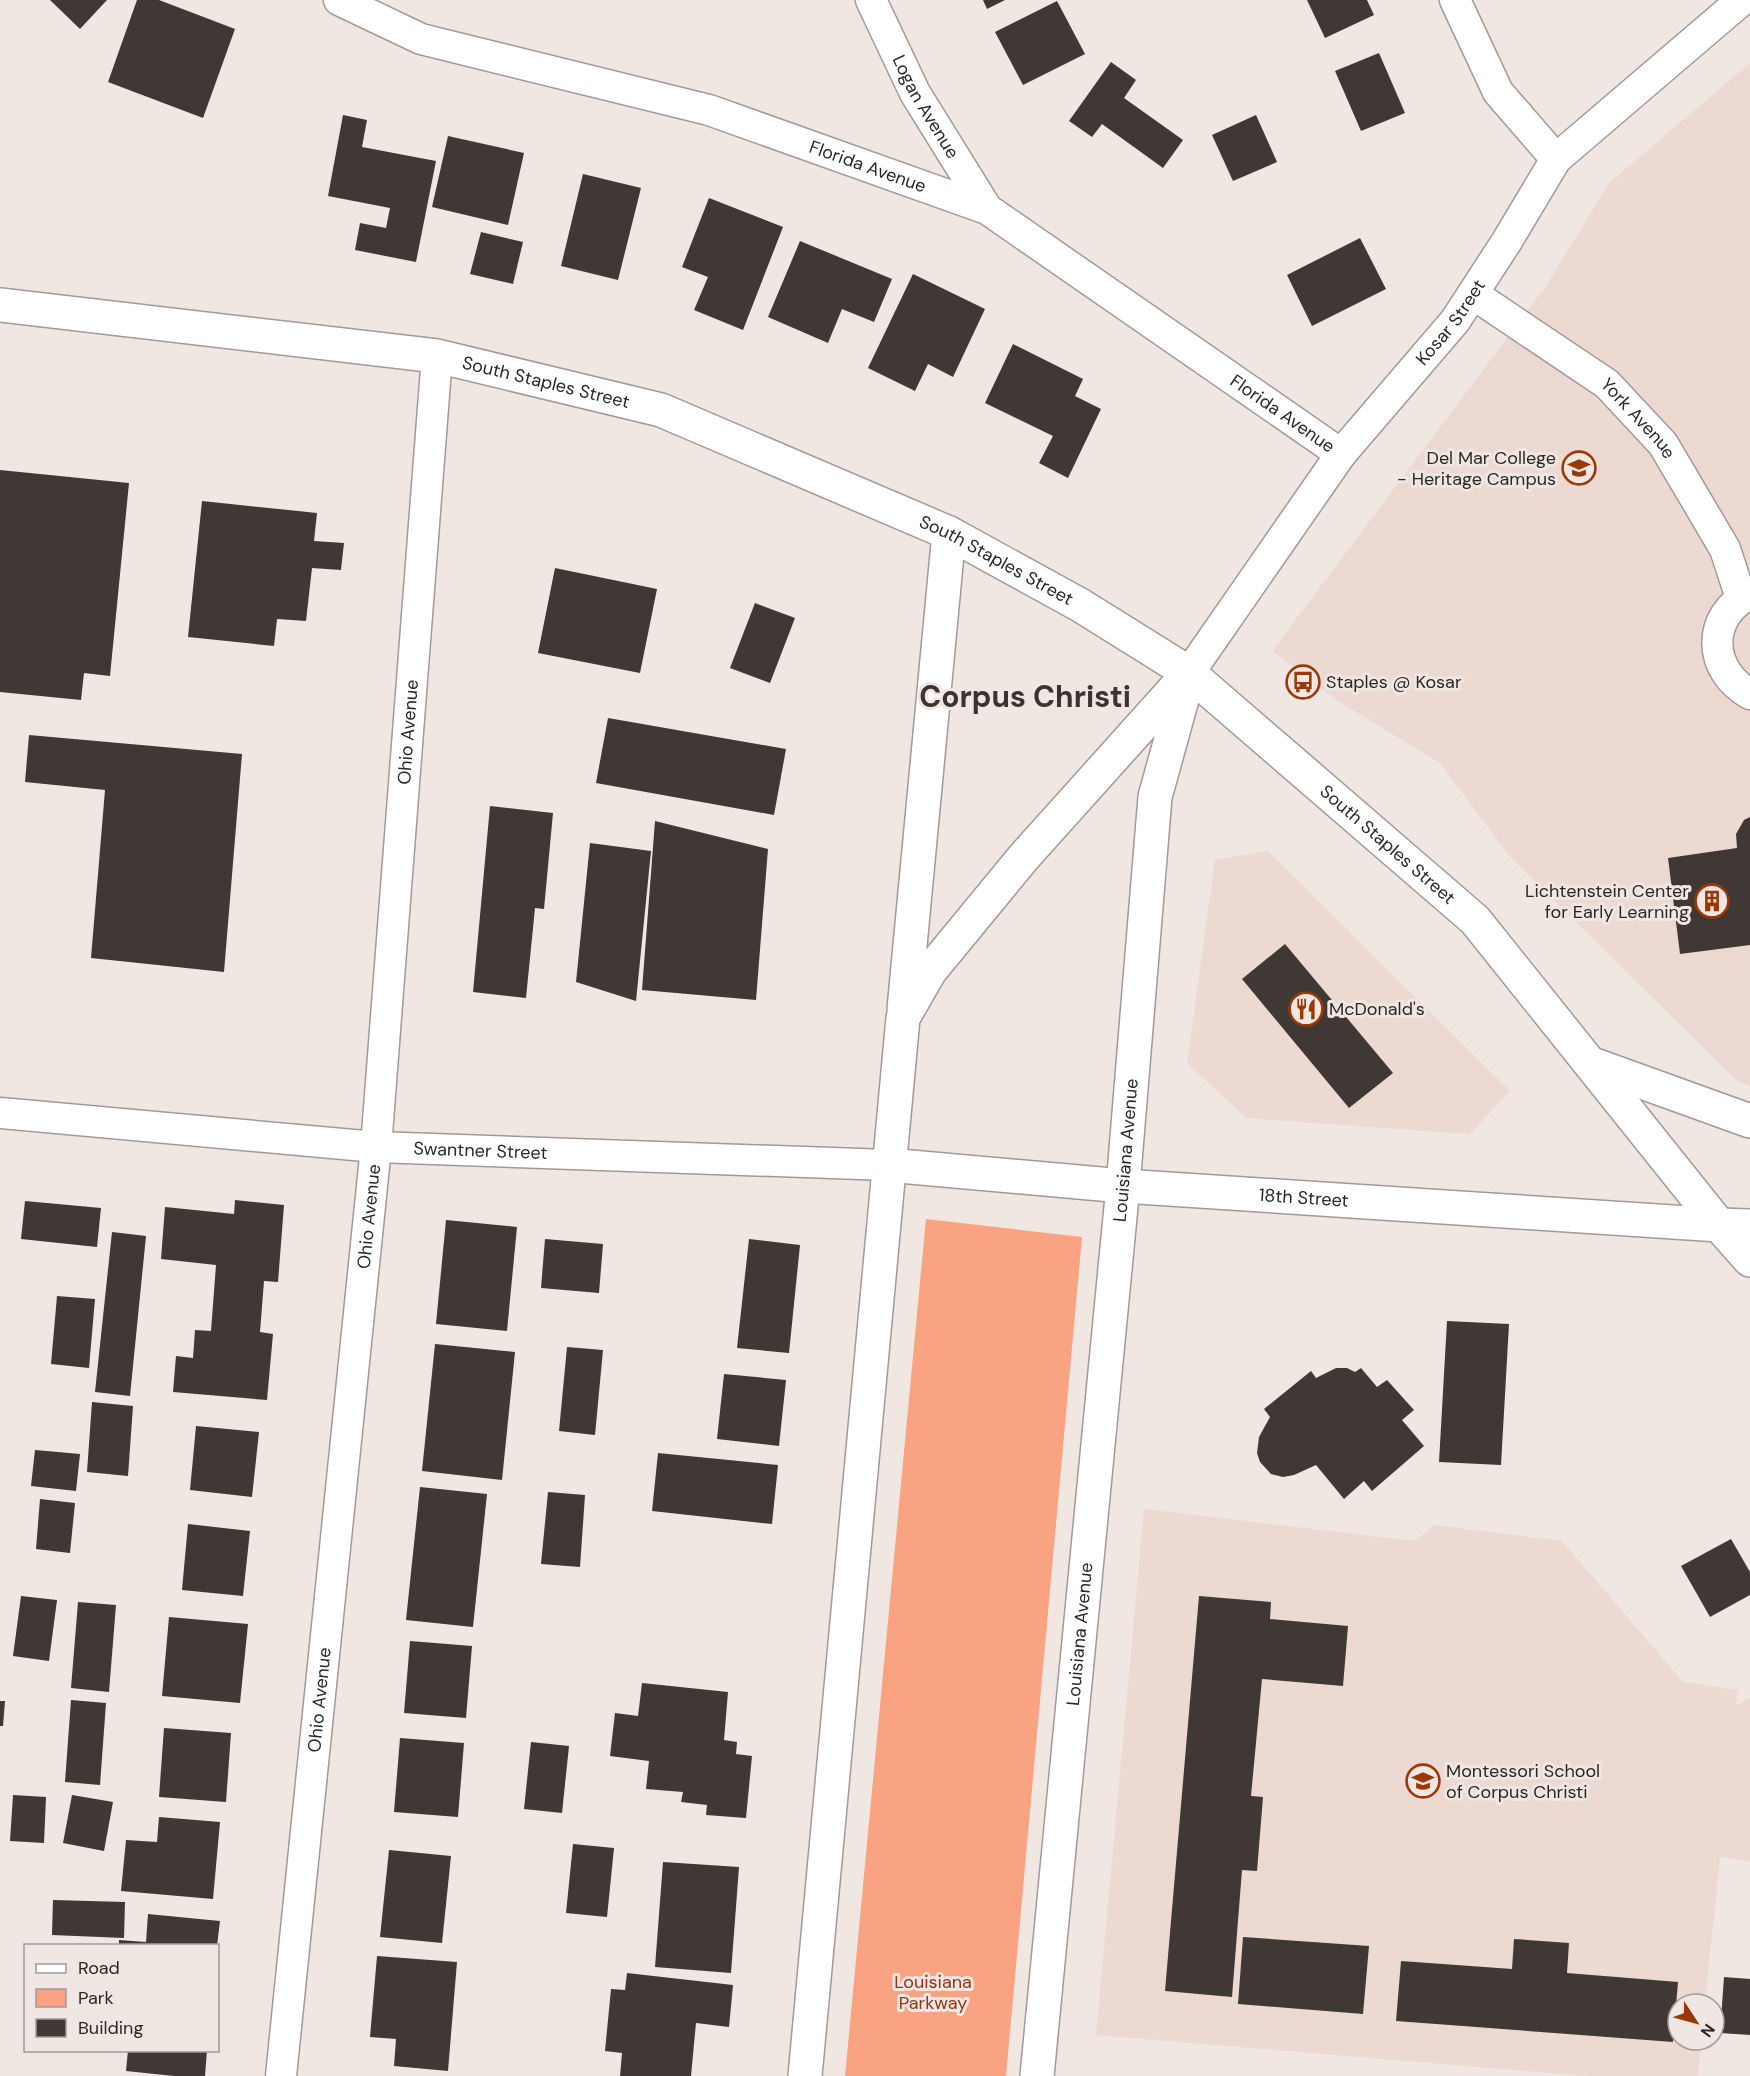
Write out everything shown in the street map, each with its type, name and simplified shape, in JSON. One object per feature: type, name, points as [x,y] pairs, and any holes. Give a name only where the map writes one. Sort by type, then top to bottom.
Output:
[{"type":"main road","name":"South Staples Street","points":[[0,305],[437,356],[661,410],[949,533],[1080,605],[1189,673],[1475,920],[1592,1064],[1735,1225],[1750,1260]]},
{"type":"main road","points":[[805,2076],[888,1165],[949,533]]},
{"type":"main road","points":[[903,1018],[930,971],[1023,858],[1189,673]]},
{"type":"main road","name":"Louisiana Avenue","points":[[1037,2076],[1124,1186],[1155,798],[1189,673]]},
{"type":"main road","points":[[1592,1064],[1750,1121]]},
{"type":"main road","name":"18th Street","points":[[888,1165],[1124,1186],[1735,1225]]},
{"type":"street","name":"Florida Avenue","points":[[339,0],[421,39],[709,110],[987,209],[1341,454]]},
{"type":"street","name":"Logan Avenue","points":[[871,0],[915,93],[987,209]]},
{"type":"street","points":[[1455,0],[1498,92],[1556,159]]},
{"type":"street","name":"Kosar Street","points":[[1189,673],[1341,454],[1455,321],[1556,159],[1742,0]]},
{"type":"street","name":"York Avenue","points":[[1473,294],[1607,384],[1663,444],[1725,549],[1746,596],[1729,610],[1720,625],[1717,642],[1719,659],[1726,675],[1738,687],[1750,694]]},
{"type":"street","name":"Ohio Avenue","points":[[281,2076],[376,1147],[437,356]]},
{"type":"street","name":"Swantner Street","points":[[0,1113],[376,1147],[888,1165]]},
{"type":"shaded area","name":"Del Mar College - Heritage Campus","points":[[1750,63],[1750,1087],[1735,1079],[1511,858],[1440,763],[1338,701],[1272,651],[1546,286],[1609,183]]},
{"type":"shaded area","points":[[1268,851],[1510,1091],[1470,1134],[1246,1118],[1187,1063],[1215,860]]},
{"type":"shaded area","name":"Montessori School of Corpus Christi","points":[[1144,1509],[1415,1541],[1434,1525],[1562,1541],[1683,1682],[1738,1690],[1736,1706],[1750,1698],[1750,1861],[1720,1857],[1706,1992],[1666,1992],[1666,2052],[1700,2052],[1698,2076],[1587,2076],[1096,2035]]},
{"type":"green space","name":"Louisiana Parkway","points":[[926,1219],[1082,1237],[1006,2076],[845,2076]]},
{"type":"building","points":[[50,0],[107,0],[80,29]]},
{"type":"building","points":[[137,0],[159,0],[235,29],[203,118],[108,82]]},
{"type":"building","points":[[983,0],[1005,0],[987,9]]},
{"type":"building","points":[[1307,0],[1367,0],[1374,15],[1325,38]]},
{"type":"building","points":[[1057,1],[1085,54],[1023,85],[995,32]]},
{"type":"building","points":[[1379,53],[1405,113],[1361,131],[1335,71]]},
{"type":"building","points":[[1111,62],[1136,80],[1124,98],[1183,140],[1163,168],[1102,124],[1092,137],[1069,121]]},
{"type":"building","points":[[343,115],[367,120],[362,147],[436,161],[416,262],[355,250],[360,223],[386,228],[390,208],[328,196]]},
{"type":"building","points":[[1256,115],[1277,162],[1233,181],[1212,135]]},
{"type":"building","points":[[448,136],[524,153],[508,225],[432,207]]},
{"type":"building","points":[[583,174],[641,188],[618,280],[561,266]]},
{"type":"building","points":[[709,198],[783,227],[743,330],[694,310],[708,277],[682,267]]},
{"type":"building","points":[[481,232],[523,242],[513,284],[470,274]]},
{"type":"building","points":[[1360,238],[1386,289],[1312,326],[1287,275]]},
{"type":"building","points":[[800,241],[892,279],[874,322],[842,309],[828,343],[768,317]]},
{"type":"building","points":[[913,274],[985,309],[953,377],[928,364],[915,391],[868,368]]},
{"type":"building","points":[[1013,344],[1083,379],[1075,396],[1101,409],[1068,478],[1039,463],[1053,436],[985,403]]},
{"type":"building","points":[[0,470],[129,483],[110,676],[84,673],[81,700],[0,692]]},
{"type":"building","points":[[202,501],[317,513],[314,541],[344,543],[341,570],[312,568],[306,621],[277,619],[274,646],[188,637]]},
{"type":"building","points":[[555,568],[657,589],[640,673],[538,653]]},
{"type":"building","points":[[755,603],[795,618],[770,683],[730,668]]},
{"type":"building","points":[[608,718],[786,749],[774,815],[596,783]]},
{"type":"building","points":[[29,735],[242,754],[224,972],[91,958],[105,790],[25,782]]},
{"type":"building","points":[[490,806],[553,813],[544,909],[535,908],[526,998],[473,992]]},
{"type":"building","name":"Lichtenstein Center for Early Learning","points":[[1750,817],[1750,945],[1680,954],[1668,858],[1737,848],[1736,834],[1744,820]]},
{"type":"building","points":[[655,821],[768,849],[756,1000],[642,990]]},
{"type":"building","points":[[590,843],[651,851],[636,1001],[576,982]]},
{"type":"building","points":[[1285,944],[1393,1073],[1349,1108],[1242,979]]},
{"type":"building","points":[[235,1200],[284,1205],[278,1282],[264,1281],[260,1332],[273,1334],[267,1400],[173,1392],[176,1356],[193,1358],[195,1330],[211,1331],[216,1265],[161,1259],[165,1207],[234,1214]]},
{"type":"building","points":[[25,1201],[101,1208],[97,1247],[21,1239]]},
{"type":"building","points":[[446,1220],[517,1227],[507,1331],[436,1324]]},
{"type":"building","points":[[112,1232],[146,1236],[130,1396],[95,1392]]},
{"type":"building","points":[[545,1239],[603,1244],[599,1293],[541,1288]]},
{"type":"building","points":[[749,1239],[800,1245],[789,1353],[737,1348]]},
{"type":"building","points":[[57,1296],[95,1299],[89,1368],[51,1364]]},
{"type":"building","points":[[1447,1321],[1509,1324],[1501,1465],[1439,1462]]},
{"type":"building","points":[[435,1344],[515,1352],[502,1480],[422,1471]]},
{"type":"building","points":[[567,1347],[603,1350],[595,1435],[559,1431]]},
{"type":"building","points":[[1336,1368],[1347,1368],[1355,1372],[1361,1368],[1377,1387],[1387,1380],[1414,1410],[1402,1420],[1424,1446],[1372,1491],[1364,1481],[1344,1499],[1316,1465],[1294,1475],[1283,1477],[1271,1474],[1260,1462],[1257,1453],[1259,1437],[1270,1417],[1264,1409],[1311,1371],[1316,1378]]},
{"type":"building","points":[[724,1374],[786,1380],[779,1446],[717,1439]]},
{"type":"building","points":[[92,1402],[133,1406],[128,1476],[87,1472]]},
{"type":"building","points":[[196,1426],[259,1432],[252,1497],[190,1490]]},
{"type":"building","points":[[35,1450],[80,1454],[76,1491],[31,1486]]},
{"type":"building","points":[[658,1453],[778,1465],[772,1524],[652,1511]]},
{"type":"building","points":[[420,1487],[487,1494],[473,1627],[406,1620]]},
{"type":"building","points":[[548,1492],[585,1495],[580,1567],[541,1564]]},
{"type":"building","points":[[40,1499],[75,1503],[70,1553],[36,1549]]},
{"type":"building","points":[[188,1524],[250,1531],[243,1596],[182,1590]]},
{"type":"building","points":[[1731,1539],[1750,1572],[1750,1595],[1710,1617],[1681,1566]]},
{"type":"building","points":[[21,1596],[57,1600],[49,1661],[13,1656]]},
{"type":"building","points":[[1199,1596],[1271,1602],[1270,1619],[1348,1626],[1343,1686],[1262,1679],[1251,1796],[1263,1797],[1257,1871],[1242,1870],[1232,1997],[1165,1991]]},
{"type":"building","points":[[78,1602],[116,1605],[109,1692],[71,1688]]},
{"type":"building","points":[[169,1617],[248,1624],[240,1703],[162,1696]]},
{"type":"building","points":[[410,1641],[472,1646],[466,1718],[404,1713]]},
{"type":"building","points":[[642,1683],[728,1692],[724,1740],[737,1742],[736,1754],[752,1756],[746,1818],[706,1815],[707,1805],[681,1802],[683,1792],[646,1789],[649,1761],[610,1756],[615,1713],[638,1716]]},
{"type":"building","points":[[71,1700],[106,1703],[100,1785],[65,1782]]},
{"type":"building","points":[[0,1701],[5,1701],[3,1726],[0,1726]]},
{"type":"building","points":[[164,1728],[231,1733],[226,1802],[159,1797]]},
{"type":"building","points":[[400,1738],[464,1743],[458,1817],[394,1812]]},
{"type":"building","points":[[531,1742],[569,1746],[562,1813],[524,1809]]},
{"type":"building","points":[[13,1795],[46,1797],[44,1843],[10,1841]]},
{"type":"building","points":[[72,1795],[113,1802],[104,1851],[63,1843]]},
{"type":"building","points":[[159,1817],[220,1822],[213,1899],[121,1891],[126,1840],[157,1842]]},
{"type":"building","points":[[573,1844],[614,1848],[607,1917],[566,1913]]},
{"type":"building","points":[[389,1850],[451,1856],[442,1943],[380,1937]]},
{"type":"building","points":[[663,1862],[739,1867],[731,1973],[655,1967]]},
{"type":"building","points":[[53,1900],[125,1902],[124,1938],[52,1935]]},
{"type":"building","points":[[148,1914],[220,1921],[217,1944],[119,1944],[119,1940],[146,1942]]},
{"type":"building","points":[[1243,1937],[1369,1946],[1363,2014],[1238,2004]]},
{"type":"building","points":[[1514,1939],[1569,1943],[1567,1973],[1678,1982],[1677,1992],[1666,1992],[1666,2041],[1396,2021],[1401,1961],[1512,1969]]},
{"type":"building","points":[[377,1956],[457,1962],[448,2071],[394,2066],[396,2039],[370,2037]]},
{"type":"building","points":[[627,1973],[733,1985],[729,2027],[696,2023],[691,2076],[620,2076],[622,2053],[605,2051],[611,1989],[625,1990]]},
{"type":"building","points":[[1724,1977],[1750,1979],[1750,2035],[1726,2033],[1726,1992],[1723,1992]]},
{"type":"building","points":[[128,2052],[207,2052],[205,2076],[174,2076],[126,2071]]},
{"type":"place","name":"Del Mar College - Heritage Campus","points":[[1579,468]]},
{"type":"place","name":"Staples @ Kosar","points":[[1303,682]]},
{"type":"place","name":"Lichtenstein Center for Early Learning","points":[[1712,901]]},
{"type":"place","name":"McDonald's","points":[[1306,1009]]},
{"type":"place","name":"Montessori School of Corpus Christi","points":[[1423,1781]]},
{"type":"district","name":"Corpus Christi","points":[[1025,696]]}]
